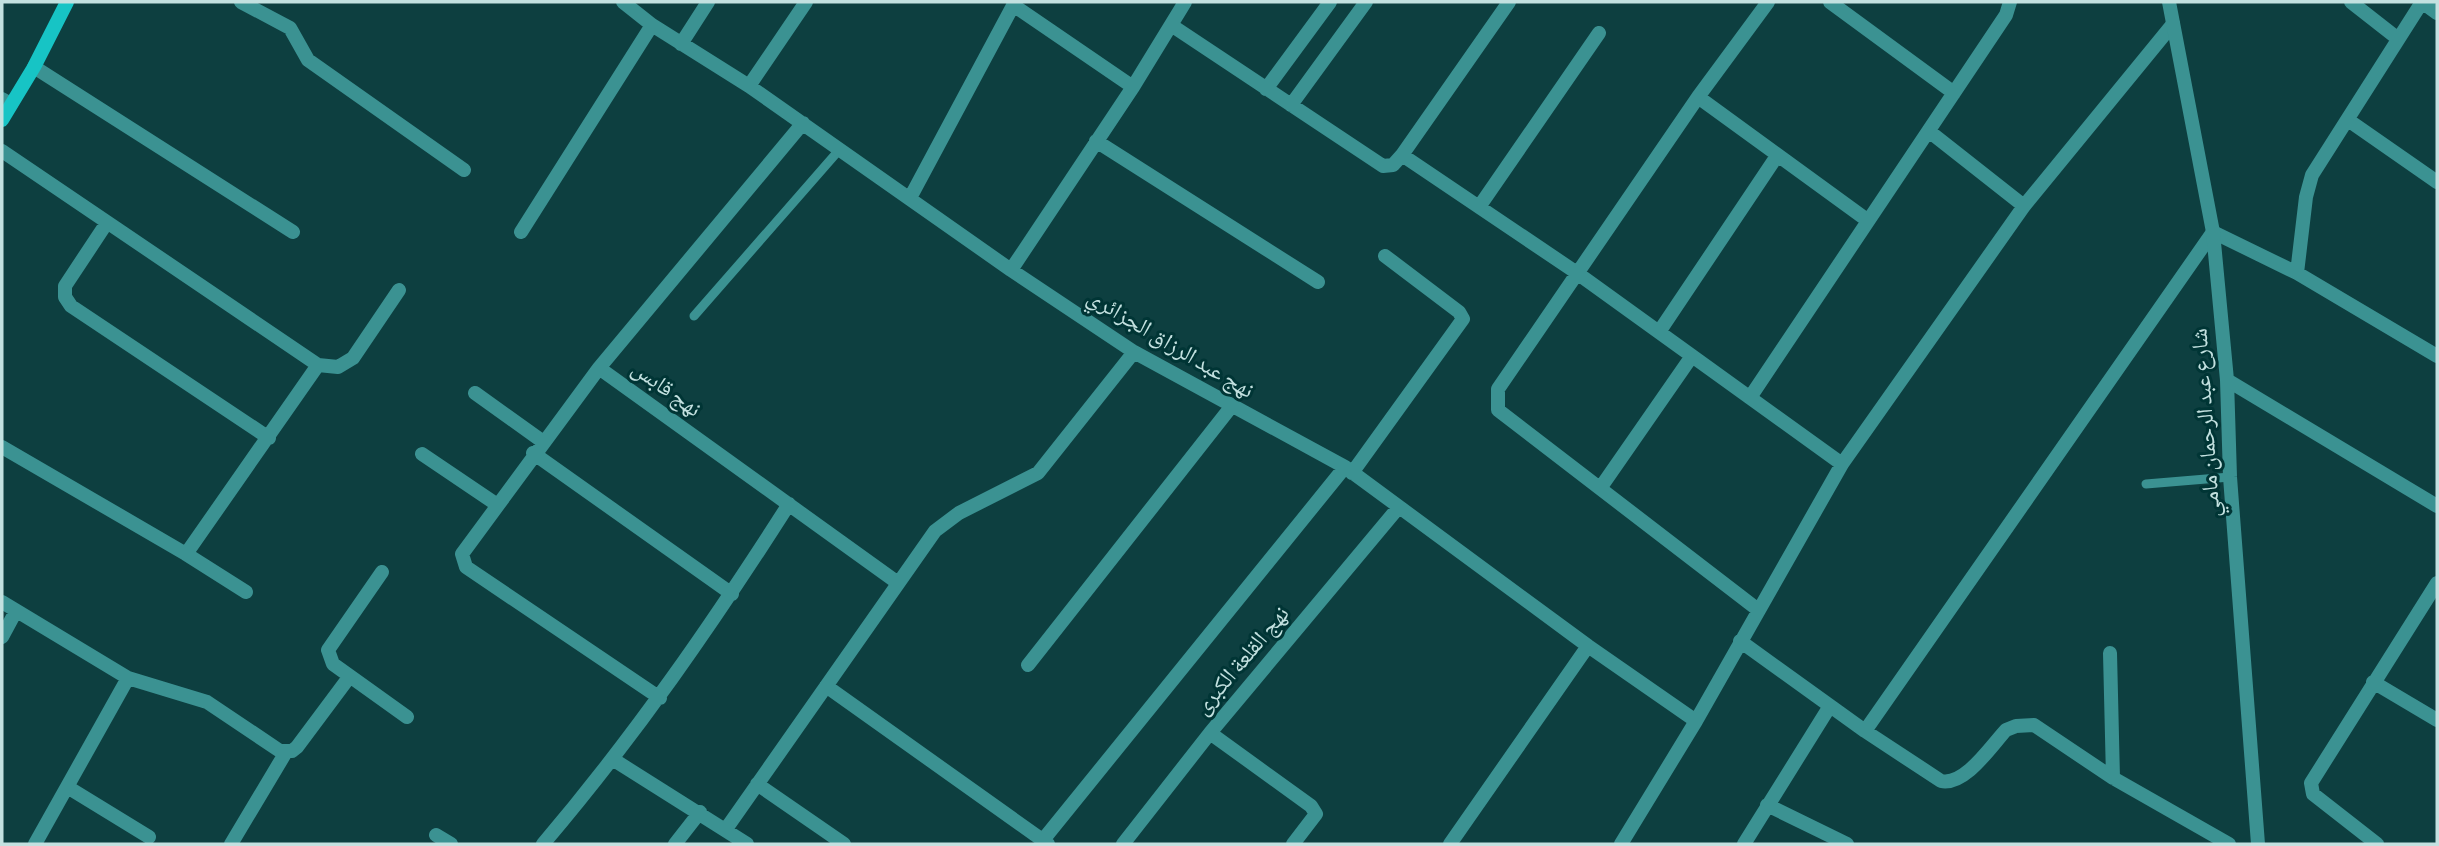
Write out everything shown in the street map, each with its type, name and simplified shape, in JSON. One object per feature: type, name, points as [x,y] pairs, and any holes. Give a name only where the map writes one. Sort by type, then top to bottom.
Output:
[{"type":"main road","points":[[2,120],[7,101],[34,67],[67,2]]},
{"type":"street","points":[[241,2],[290,28],[308,60],[464,170]]},
{"type":"street","name":"نهج عبد الرزاق الجزائري","points":[[623,2],[652,25],[803,123],[1011,271],[1134,352],[1348,470],[1588,646],[1696,721]]},
{"type":"street","points":[[681,44],[708,2]]},
{"type":"street","points":[[749,86],[806,2]]},
{"type":"street","points":[[1011,271],[1133,87],[1185,2]]},
{"type":"street","points":[[1266,89],[1331,2]]},
{"type":"street","points":[[1291,105],[1366,2]]},
{"type":"street","points":[[1171,25],[1383,166],[1393,164],[1402,155],[1509,2]]},
{"type":"street","points":[[1830,2],[1954,93]]},
{"type":"street","points":[[1751,396],[1867,219],[1930,132],[2006,15],[2010,2]]},
{"type":"street","name":"شارع عبد الرحمان مامي","points":[[2169,2],[2213,232],[2227,380],[2230,477],[2259,844]]},
{"type":"street","points":[[2351,2],[2397,38]]},
{"type":"street","points":[[2297,273],[2309,184],[2397,38],[2422,2],[2437,13]]},
{"type":"street","points":[[910,198],[1014,3],[1133,87]]},
{"type":"street","points":[[1757,609],[1498,410],[1496,401],[1498,389],[1765,3]]},
{"type":"street","points":[[1621,844],[1696,721],[1757,609],[1842,464],[2024,206],[2173,24]]},
{"type":"street","points":[[521,232],[652,25]]},
{"type":"street","points":[[1479,207],[1599,33]]},
{"type":"street","points":[[34,67],[293,232]]},
{"type":"street","points":[[1698,97],[1867,219]]},
{"type":"street","points":[[2347,120],[2437,182]]},
{"type":"street","name":"نهج قابس","points":[[803,123],[599,368],[898,583]]},
{"type":"street","points":[[1930,132],[2024,206]]},
{"type":"street","points":[[1096,141],[1318,282]]},
{"type":"street","points":[[2,151],[106,224],[318,365],[338,367],[353,358],[399,290]]},
{"type":"street","points":[[1402,155],[1577,273],[1842,464]]},
{"type":"street","points":[[1658,332],[1777,156]]},
{"type":"street","points":[[106,224],[65,286],[65,296],[71,306],[269,438]]},
{"type":"street","points":[[1866,731],[2213,232],[2297,273],[2437,356]]},
{"type":"street","points":[[826,686],[1046,842],[1348,470],[1463,319],[1459,312],[1385,256]]},
{"type":"street","points":[[726,829],[898,583],[945,521],[1038,472],[1134,352]]},
{"type":"street","points":[[1601,487],[1692,356]]},
{"type":"street","points":[[186,554],[318,365]]},
{"type":"street","points":[[599,368],[464,548],[463,561],[466,566],[660,698]]},
{"type":"street","points":[[2227,380],[2437,506]]},
{"type":"street","points":[[475,393],[538,447],[732,594]]},
{"type":"street","points":[[1028,665],[1231,407]]},
{"type":"street","points":[[2,447],[246,592]]},
{"type":"street","points":[[422,454],[496,504]]},
{"type":"street","points":[[543,844],[614,760],[660,698],[732,594],[789,504]]},
{"type":"street","name":"نهج القلعة الكبرى","points":[[1123,844],[1210,733],[1398,508]]},
{"type":"street","points":[[382,572],[328,650],[330,661],[407,717]]},
{"type":"street","points":[[2376,844],[2313,794],[2311,787],[2373,682],[2437,583]]},
{"type":"street","points":[[2,602],[128,678],[207,702],[286,752]]},
{"type":"street","points":[[2,637],[16,611]]},
{"type":"street","points":[[1740,642],[1866,731],[1948,782],[1960,778],[2006,730],[2026,724],[2034,725],[2113,778],[2229,844]]},
{"type":"street","points":[[1450,844],[1588,646]]},
{"type":"street","points":[[2110,653],[2113,778]]},
{"type":"street","points":[[231,844],[286,752],[297,747],[350,676]]},
{"type":"street","points":[[36,844],[128,678]]},
{"type":"street","points":[[2373,682],[2437,720]]},
{"type":"street","points":[[1744,844],[1830,706]]},
{"type":"street","points":[[1210,733],[1311,806],[1316,814],[1293,844]]},
{"type":"street","points":[[614,760],[747,844]]},
{"type":"street","points":[[757,784],[844,844]]},
{"type":"street","points":[[69,788],[149,837]]},
{"type":"street","points":[[1768,806],[1847,844]]},
{"type":"street","points":[[675,844],[699,812]]},
{"type":"street","points":[[436,835],[451,844]]},
{"type":"lane","points":[[694,316],[840,149]]},
{"type":"lane","points":[[2146,484],[2230,477]]}]
